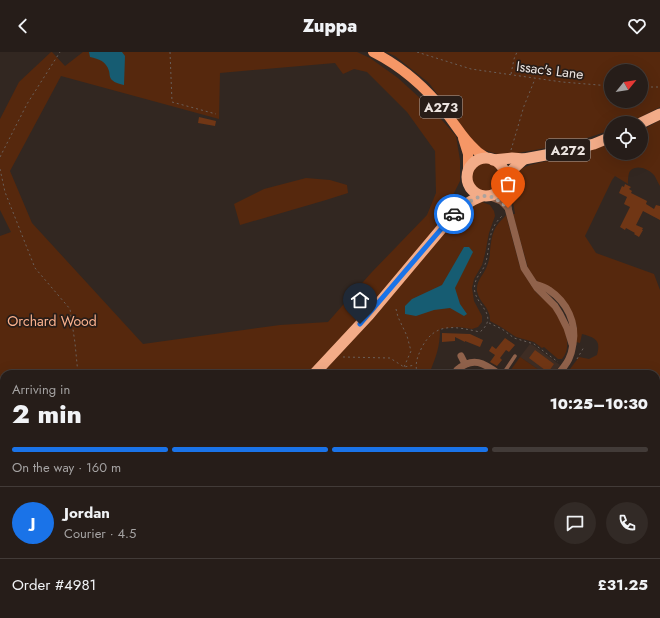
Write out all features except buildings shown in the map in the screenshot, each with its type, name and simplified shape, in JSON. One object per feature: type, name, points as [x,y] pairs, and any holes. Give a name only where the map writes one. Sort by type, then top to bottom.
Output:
[{"type":"highway","points":[[648,120],[660,114]]},
{"type":"highway","name":"A272","points":[[490,159],[524,159],[574,149],[604,139]]},
{"type":"highway","points":[[318,370],[369,315],[458,209],[465,194],[471,166],[481,159],[490,159],[498,163],[505,174],[504,183]]},
{"type":"highway","points":[[458,209],[473,200],[499,191],[510,172],[524,159]]},
{"type":"highway","points":[[468,177],[473,191],[485,196]]},
{"type":"main road","name":"A273","points":[[373,52],[396,65],[416,81],[436,100],[475,150],[490,159]]},
{"type":"main road","name":"A273","points":[[463,136],[468,154],[468,177]]},
{"type":"street","points":[[504,183],[508,203],[507,210]]},
{"type":"street","points":[[485,196],[496,198],[507,210],[524,268],[535,284],[550,290],[560,300],[565,306],[573,323],[574,339],[570,356],[561,370]]},
{"type":"street","points":[[461,356],[465,364]]},
{"type":"street","points":[[457,370],[465,364],[476,362],[482,363],[493,370]]},
{"type":"lane","points":[[506,370],[515,356]]},
{"type":"path","points":[[0,157],[27,104],[60,52]]},
{"type":"path","points":[[170,52],[172,102],[216,114]]},
{"type":"path","name":"Issac's Lane","points":[[417,52],[471,69],[535,79],[604,85]]},
{"type":"path","points":[[511,75],[514,58],[517,52]]},
{"type":"path","points":[[511,150],[524,106],[535,79]]},
{"type":"path","points":[[648,88],[660,87]]},
{"type":"path","points":[[0,169],[4,192],[35,268],[70,309],[78,370]]},
{"type":"path","points":[[416,370],[416,360],[425,341],[430,335],[442,329],[458,327],[480,332],[488,322],[487,312],[477,298],[474,284],[484,268],[493,228],[507,210]]},
{"type":"path","points":[[396,309],[412,351],[401,370]]},
{"type":"path","points":[[488,322],[502,329],[514,338],[534,344],[560,363]]},
{"type":"path","points":[[343,357],[390,358],[404,367],[415,365]]},
{"type":"shaded area","points":[[530,344],[560,365],[556,370],[539,370],[520,357]]},
{"type":"green space","name":"Orchard Wood","points":[[51,52],[65,66],[83,52],[357,52],[370,58],[398,78],[433,110],[456,136],[460,160],[460,181],[453,195],[455,198],[454,202],[464,211],[482,202],[490,205],[494,211],[495,216],[489,233],[482,265],[474,279],[472,288],[474,301],[482,316],[482,322],[478,327],[472,329],[458,327],[440,329],[437,352],[431,370],[0,370],[0,236],[11,232],[0,210],[0,119],[19,82]],"holes":[[[335,63],[343,74],[354,69],[367,72],[407,112],[435,151],[436,193],[427,215],[371,273],[328,322],[280,325],[143,344],[32,223],[10,171],[61,76],[219,119],[220,73]]]},
{"type":"green space","points":[[386,52],[660,52],[660,107],[643,116],[604,116],[604,132],[557,146],[518,153],[500,155],[481,149],[469,137],[429,83],[395,56]]},
{"type":"green space","points":[[660,120],[660,186],[654,175],[642,168],[636,168],[630,171],[628,175],[628,184],[615,176],[585,236],[596,253],[654,274],[660,290],[660,370],[571,370],[570,369],[579,357],[589,359],[597,355],[598,343],[594,338],[582,334],[580,343],[576,342],[577,327],[573,315],[534,278],[528,268],[513,214],[515,214],[511,186],[514,177],[523,168],[534,164],[559,159],[604,145],[604,160],[648,160],[648,127]]},
{"type":"green space","points":[[486,162],[497,166],[501,177],[497,188],[486,192],[475,188],[471,177],[475,166]]},
{"type":"green space","points":[[306,178],[330,180],[347,185],[348,193],[240,225],[234,204],[264,189]]},
{"type":"green space","points":[[506,215],[520,267],[536,292],[555,311],[565,332],[567,346],[566,353],[562,359],[558,359],[544,347],[542,348],[534,342],[516,337],[490,321],[489,313],[478,295],[477,287],[490,257],[493,233]]},
{"type":"green space","points":[[520,357],[539,370],[511,370]]},
{"type":"water","points":[[89,52],[122,52],[125,56],[124,85],[116,83],[112,80],[106,65],[99,60],[90,57]]},
{"type":"water","points":[[464,247],[469,247],[473,252],[455,288],[460,304],[467,314],[464,316],[450,308],[434,310],[416,316],[405,314],[405,306],[412,299],[442,285]]},
{"type":"way so far","points":[[454,214],[458,209],[482,196],[496,198],[508,208]]},
{"type":"route","points":[[360,324],[454,214]]}]
